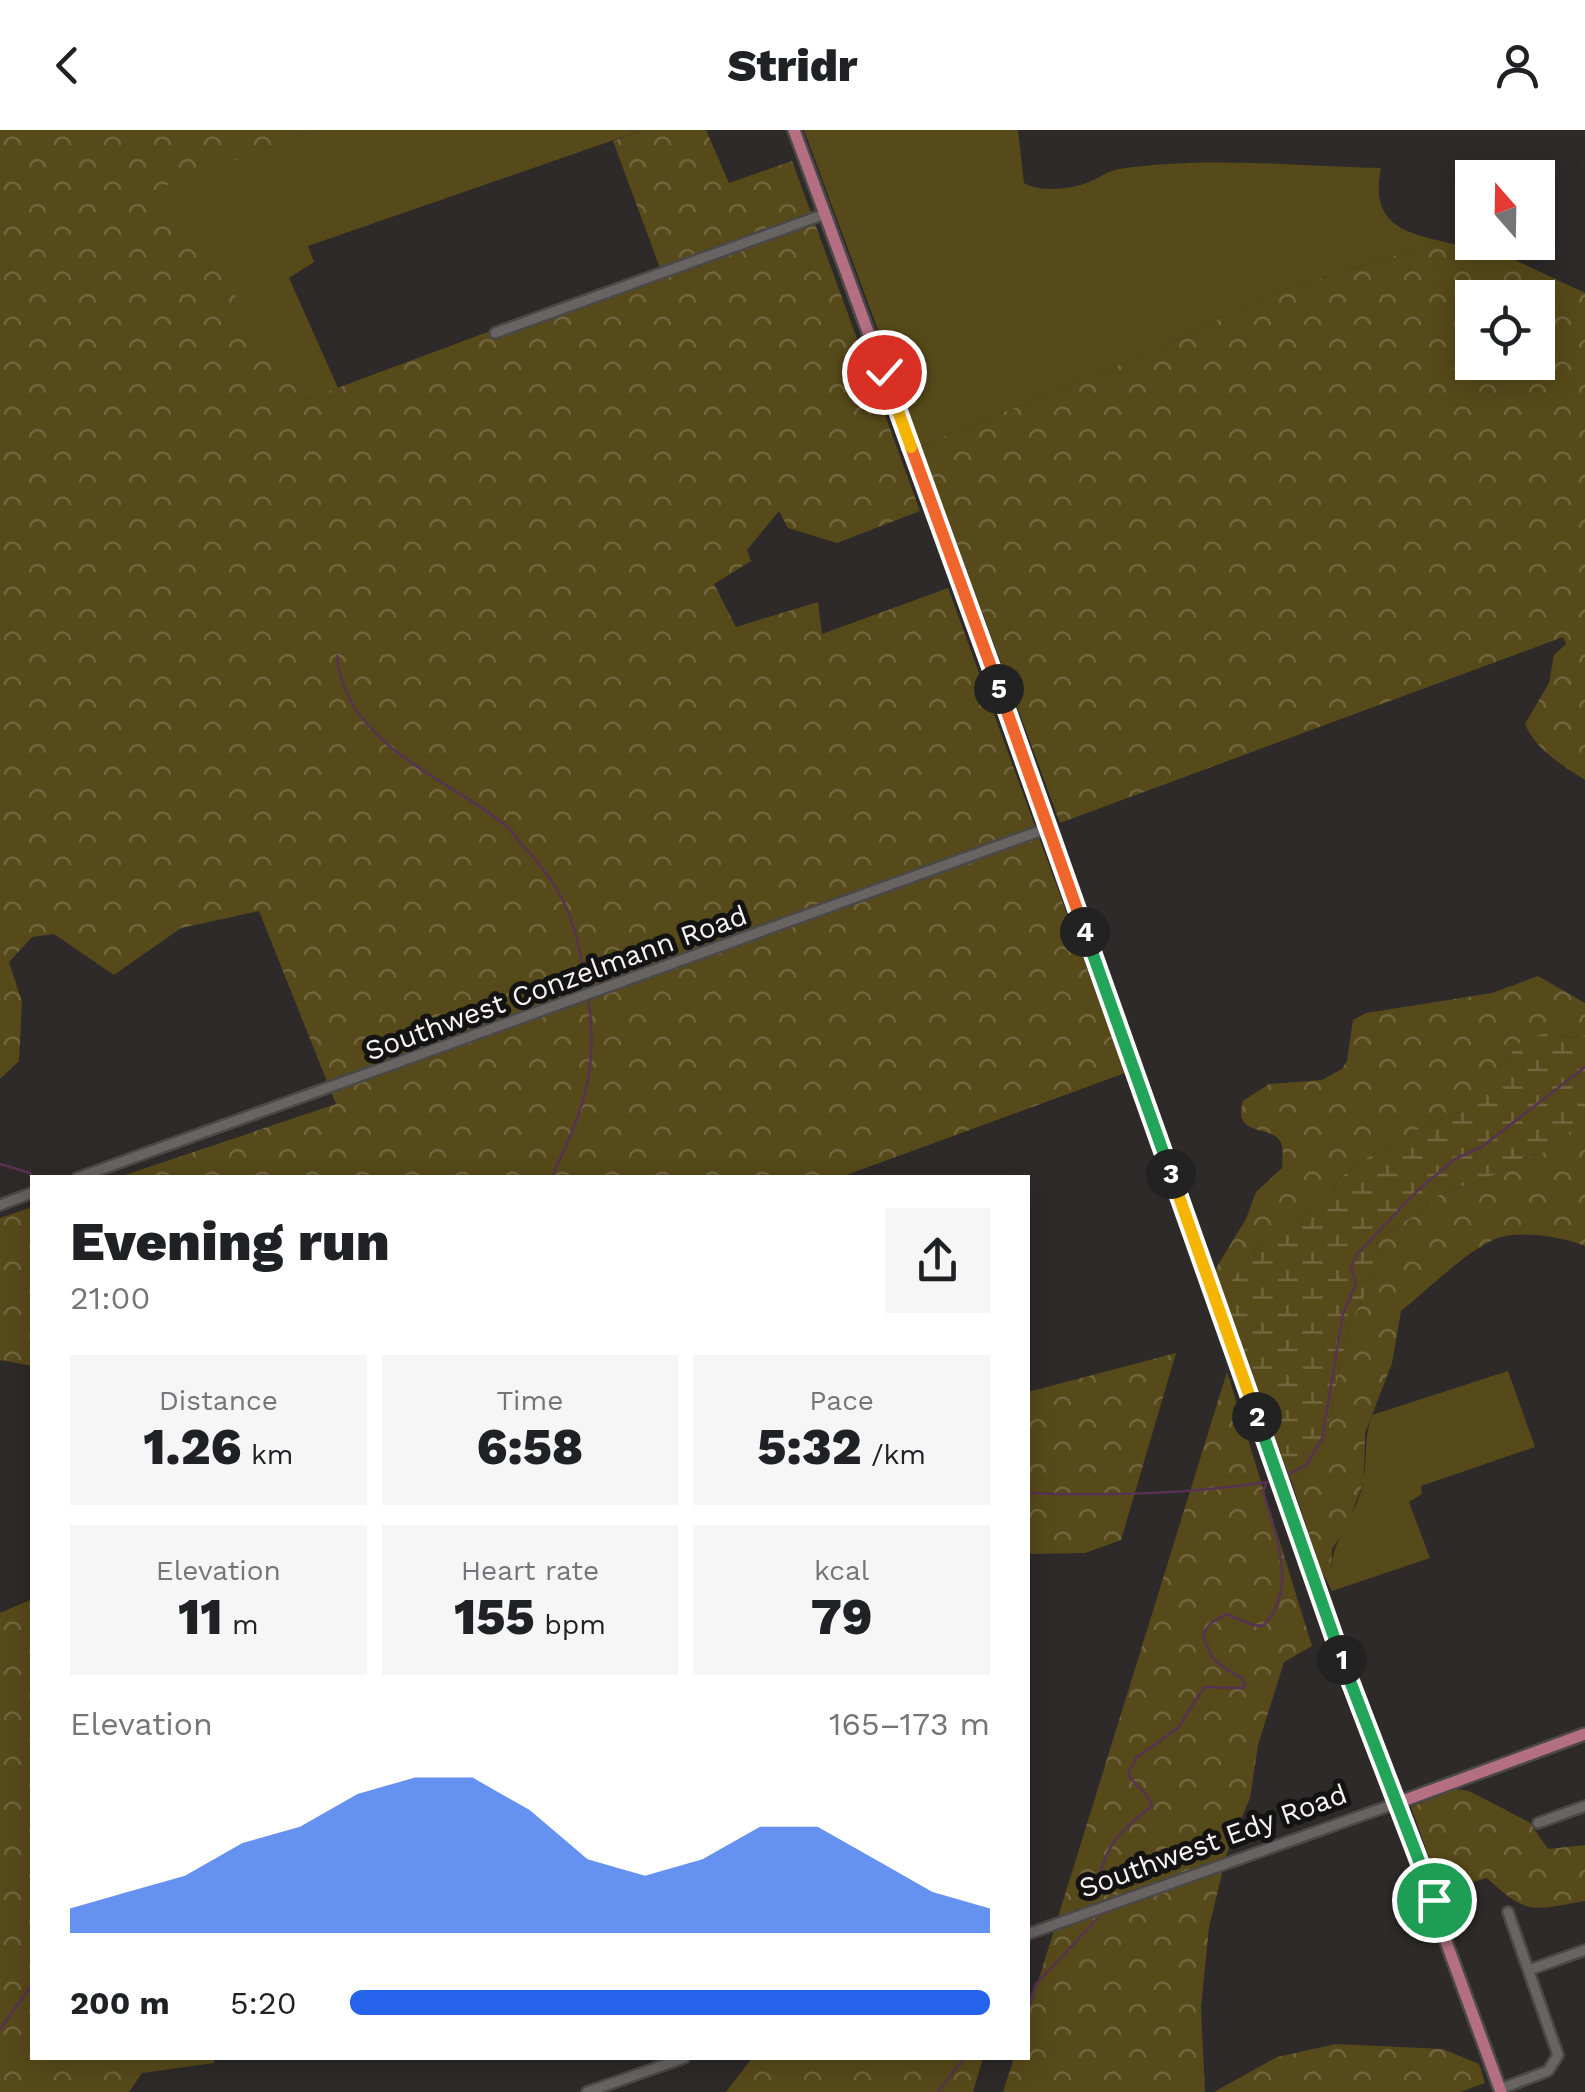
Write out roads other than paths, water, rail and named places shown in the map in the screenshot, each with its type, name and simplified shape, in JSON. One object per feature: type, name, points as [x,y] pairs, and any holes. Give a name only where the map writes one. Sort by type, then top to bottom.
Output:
[{"type":"main road","points":[[794,130],[1500,2090]]},
{"type":"main road","name":"Southwest Edy Road","points":[[1397,1803],[1585,1734]]},
{"type":"street","points":[[494,333],[825,214]]},
{"type":"street","name":"Southwest Conzelmann Road","points":[[85,1175],[1048,828]]},
{"type":"street","points":[[0,1204],[30,1194]]},
{"type":"street","name":"Southwest Edy Road","points":[[1030,1933],[1397,1803]]},
{"type":"street","points":[[1538,1823],[1585,1806]]},
{"type":"street","points":[[1500,2090],[1548,2071],[1558,2058],[1508,1912]]},
{"type":"street","points":[[1529,1970],[1585,1950]]},
{"type":"street","points":[[587,2092],[678,2060]]},
{"type":"waterway","points":[[337,656],[344,687],[358,713],[378,735],[506,826],[549,877],[573,927],[587,991]]},
{"type":"waterway","points":[[552,1175],[585,1092],[592,1048],[588,999]]},
{"type":"waterway","points":[[1286,1476],[1306,1465],[1322,1439],[1343,1313],[1356,1284],[1351,1267],[1358,1253],[1417,1191],[1455,1159],[1483,1146],[1585,1067]]},
{"type":"waterway","points":[[0,1164],[31,1175]]},
{"type":"waterway","points":[[1030,1493],[1148,1493],[1267,1482],[1263,1491],[1281,1561],[1280,1596],[1263,1626],[1226,1614],[1203,1633],[1212,1656],[1242,1678],[1245,1685],[1204,1687],[1178,1728],[1136,1758],[1128,1773],[1152,1806],[1112,1846],[1092,1900]]},
{"type":"waterway","points":[[1030,2003],[1036,1984],[1097,1919]]},
{"type":"waterway","points":[[0,2030],[30,1987]]},
{"type":"waterway","points":[[938,2092],[962,2060]]}]
